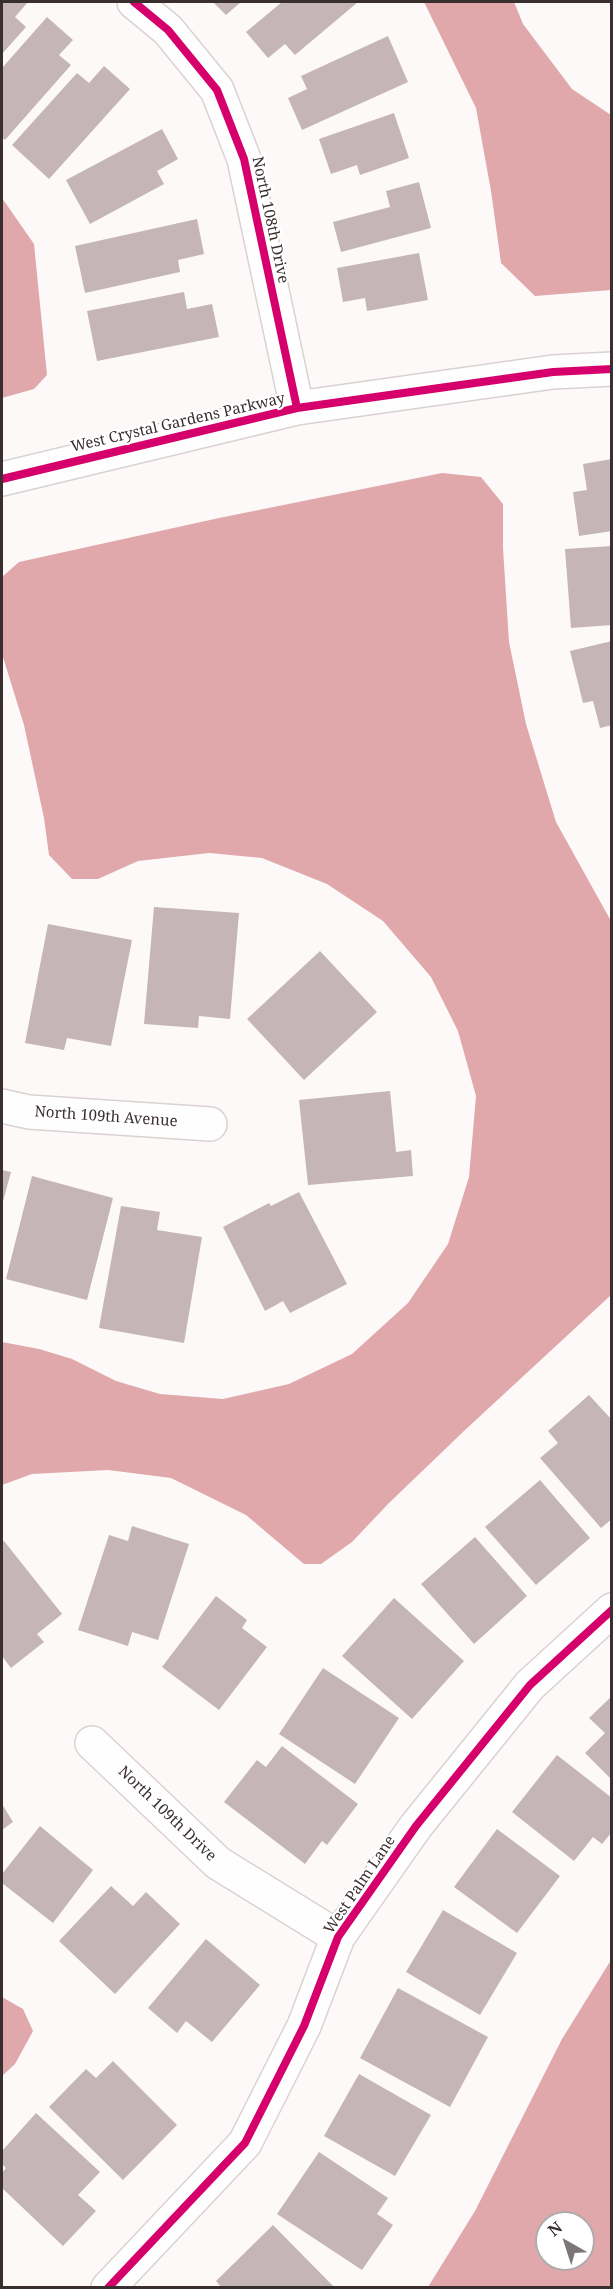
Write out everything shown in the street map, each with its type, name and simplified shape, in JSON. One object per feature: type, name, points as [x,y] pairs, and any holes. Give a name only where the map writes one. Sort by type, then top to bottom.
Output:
[{"type":"street","name":"North 108th Drive","points":[[134,2],[168,30],[217,90],[244,159],[297,408]]},
{"type":"street","name":"West Crystal Gardens Parkway","points":[[2,479],[297,408],[553,372],[612,369]]},
{"type":"street","name":"North 109th Avenue","points":[[2,1106],[29,1112],[210,1124]]},
{"type":"street","name":"West Palm Lane","points":[[108,2288],[245,2143],[304,2026],[338,1937],[416,1826],[530,1685],[612,1610]]},
{"type":"street","name":"North 109th Drive","points":[[92,1743],[218,1863],[338,1937]]},
{"type":"shaded area","points":[[424,2],[514,2],[523,24],[572,89],[611,115],[611,290],[535,296],[501,263],[476,108]]},
{"type":"shaded area","points":[[2,198],[34,244],[47,375],[34,389],[2,398]]},
{"type":"shaded area","points":[[442,473],[481,477],[503,504],[503,548],[509,642],[526,724],[556,822],[611,921],[611,1295],[464,1431],[352,1542],[321,1564],[304,1564],[246,1515],[171,1478],[108,1470],[32,1474],[2,1485],[2,1342],[39,1349],[72,1359],[116,1381],[160,1394],[223,1399],[289,1384],[352,1354],[408,1303],[448,1244],[469,1177],[476,1096],[458,1031],[431,977],[383,921],[327,884],[262,858],[209,853],[138,861],[98,879],[72,879],[49,855],[44,818],[24,725],[2,654],[2,577],[19,562],[219,518]]},
{"type":"shaded area","points":[[611,1960],[611,2287],[428,2287],[475,2211],[562,2039]]},
{"type":"shaded area","points":[[2,1997],[23,2009],[33,2031],[15,2064],[2,2076]]},
{"type":"building","points":[[2,2],[28,2],[15,17],[26,27],[2,54]]},
{"type":"building","points":[[213,2],[241,2],[226,15]]},
{"type":"building","points":[[282,2],[358,2],[295,55],[285,44],[268,58],[246,32]]},
{"type":"building","points":[[47,17],[73,40],[59,55],[71,65],[5,140],[2,137],[2,68]]},
{"type":"building","points":[[388,36],[408,82],[302,130],[288,98],[307,89],[301,76]]},
{"type":"building","points":[[104,66],[130,89],[49,179],[12,145],[77,73],[89,83]]},
{"type":"building","points":[[394,113],[409,158],[360,175],[357,165],[331,174],[319,139]]},
{"type":"building","points":[[162,129],[178,159],[157,171],[164,184],[90,224],[66,180]]},
{"type":"building","points":[[419,182],[431,228],[341,252],[333,222],[390,207],[386,191]]},
{"type":"building","points":[[197,219],[204,254],[178,260],[180,272],[85,293],[75,246]]},
{"type":"building","points":[[419,253],[428,300],[367,311],[365,298],[343,302],[337,268]]},
{"type":"building","points":[[184,292],[187,309],[212,304],[219,337],[97,361],[87,311]]},
{"type":"building","points":[[612,459],[612,531],[579,536],[573,492],[587,490],[583,464]]},
{"type":"building","points":[[612,546],[612,625],[571,628],[565,549]]},
{"type":"building","points":[[612,641],[612,725],[600,728],[593,701],[583,703],[570,651]]},
{"type":"building","points":[[154,907],[239,913],[230,1019],[199,1016],[198,1028],[144,1024]]},
{"type":"building","points":[[48,924],[132,940],[111,1046],[67,1038],[64,1050],[25,1043]]},
{"type":"building","points":[[320,951],[377,1012],[304,1080],[247,1019]]},
{"type":"building","points":[[390,1091],[396,1152],[411,1150],[413,1176],[308,1185],[299,1100]]},
{"type":"building","points":[[2,1170],[11,1172],[2,1205]]},
{"type":"building","points":[[32,1176],[113,1198],[87,1300],[6,1279]]},
{"type":"building","points":[[299,1192],[347,1284],[290,1313],[283,1301],[265,1311],[223,1227],[269,1203],[271,1206]]},
{"type":"building","points":[[121,1206],[160,1212],[157,1230],[202,1237],[184,1343],[99,1328]]},
{"type":"building","points":[[589,1395],[612,1420],[612,1519],[601,1528],[540,1458],[558,1443],[548,1431]]},
{"type":"building","points":[[540,1480],[590,1538],[536,1585],[485,1527]]},
{"type":"building","points":[[132,1526],[189,1544],[158,1640],[132,1632],[128,1646],[78,1630],[109,1535],[128,1541]]},
{"type":"building","points":[[475,1537],[527,1596],[474,1644],[421,1584]]},
{"type":"building","points":[[4,1541],[62,1614],[37,1634],[44,1642],[11,1668],[2,1656],[2,1542]]},
{"type":"building","points":[[216,1596],[247,1620],[242,1628],[267,1647],[219,1710],[162,1667]]},
{"type":"building","points":[[394,1598],[464,1661],[412,1719],[342,1656]]},
{"type":"building","points":[[323,1668],[399,1718],[355,1784],[279,1734]]},
{"type":"building","points":[[612,1696],[612,1780],[585,1753],[605,1733],[589,1718]]},
{"type":"building","points":[[282,1746],[358,1804],[327,1845],[322,1841],[305,1864],[224,1802],[257,1760],[266,1767]]},
{"type":"building","points":[[557,1755],[612,1798],[612,1832],[602,1844],[593,1837],[574,1861],[512,1812]]},
{"type":"building","points":[[2,1804],[13,1822],[2,1830]]},
{"type":"building","points":[[40,1826],[93,1870],[53,1923],[2,1883],[2,1874]]},
{"type":"building","points":[[497,1829],[560,1876],[517,1933],[454,1887]]},
{"type":"building","points":[[111,1886],[133,1906],[146,1892],[180,1924],[115,1994],[59,1941]]},
{"type":"building","points":[[443,1910],[517,1953],[480,2015],[406,1972]]},
{"type":"building","points":[[206,1939],[260,1985],[212,2042],[186,2021],[177,2033],[148,2008]]},
{"type":"building","points":[[398,1988],[488,2037],[450,2107],[360,2058]]},
{"type":"building","points":[[113,2061],[177,2125],[123,2180],[49,2107],[86,2069],[96,2078]]},
{"type":"building","points":[[359,2074],[431,2115],[395,2176],[324,2136]]},
{"type":"building","points":[[36,2113],[100,2172],[78,2195],[96,2211],[63,2246],[2,2188],[2,2173],[6,2168],[2,2164],[2,2151]]},
{"type":"building","points":[[319,2152],[388,2198],[377,2214],[393,2225],[362,2270],[277,2214]]},
{"type":"building","points":[[273,2225],[335,2288],[222,2288],[216,2281]]},
{"type":"cycle path","points":[[134,2],[168,30],[217,90],[244,159],[297,408]]},
{"type":"cycle path","points":[[2,479],[297,408],[553,372],[612,369]]},
{"type":"cycle path","points":[[108,2288],[245,2143],[304,2026],[338,1937],[416,1826],[530,1685],[612,1610]]}]
